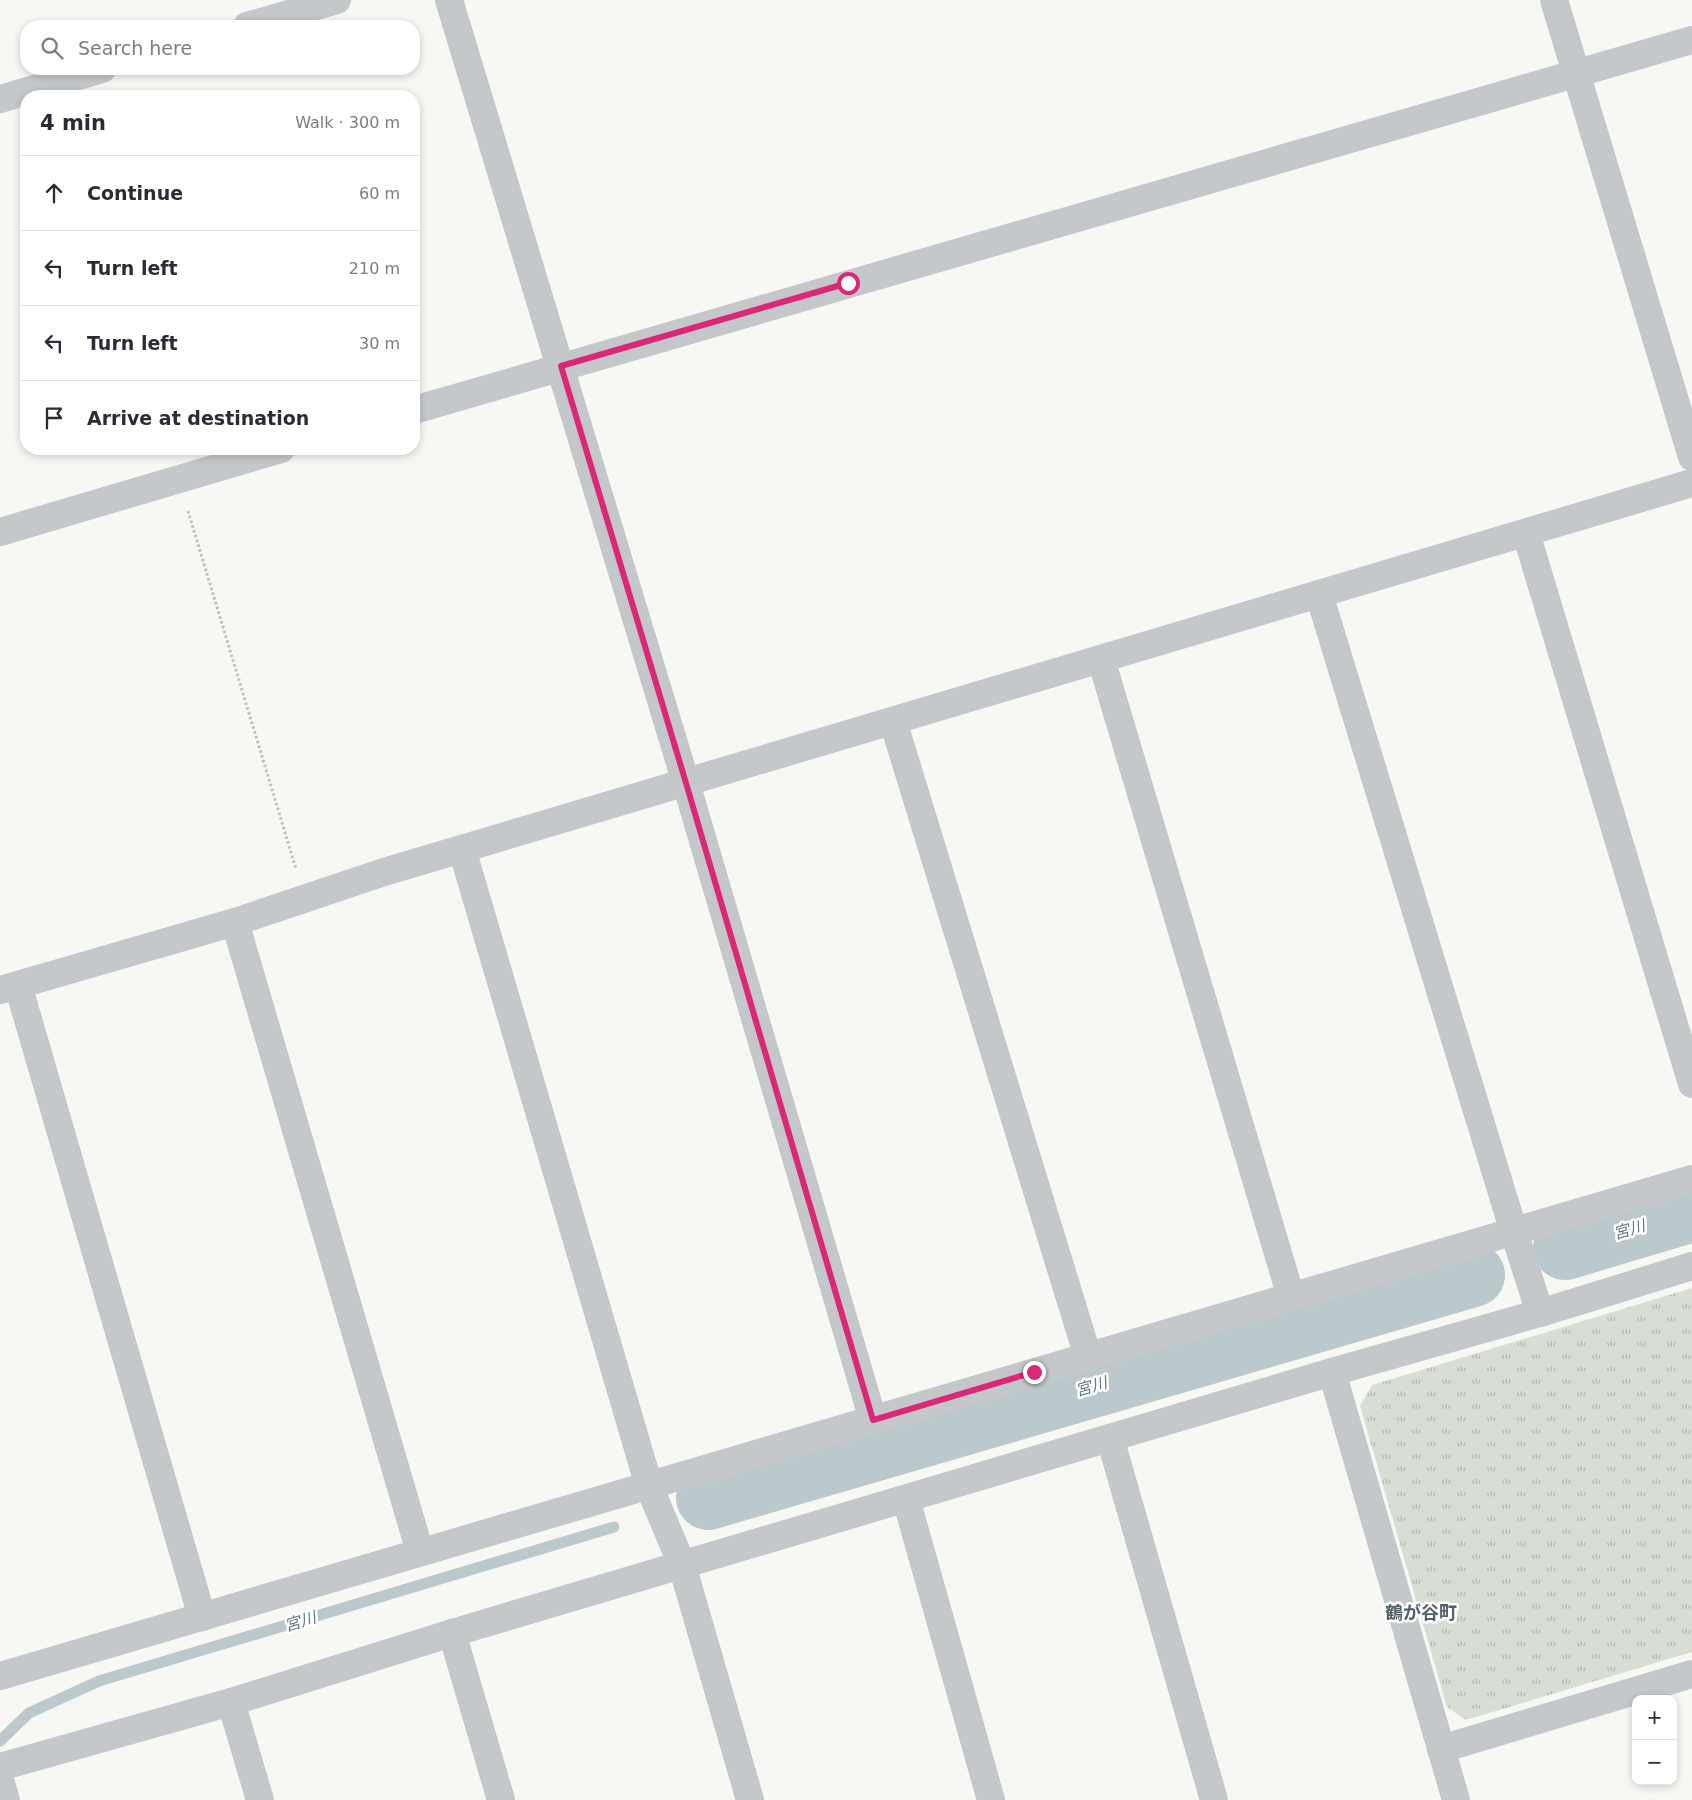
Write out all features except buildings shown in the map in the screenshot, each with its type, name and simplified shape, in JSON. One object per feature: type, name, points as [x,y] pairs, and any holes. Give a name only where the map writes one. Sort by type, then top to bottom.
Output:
[{"type":"street","points":[[268,20],[337,0]]},
{"type":"street","points":[[449,0],[686,783],[873,1420]]},
{"type":"street","points":[[1554,0],[1578,74],[1692,457]]},
{"type":"street","points":[[420,408],[1692,40]]},
{"type":"street","points":[[28,90],[81,75]]},
{"type":"street","points":[[0,98],[20,92]]},
{"type":"street","points":[[0,532],[262,455]]},
{"type":"street","points":[[202,1617],[9,988],[235,922],[384,872],[1692,483]]},
{"type":"street","points":[[1526,533],[1692,1084]]},
{"type":"street","points":[[1319,594],[1540,1313]]},
{"type":"street","points":[[1101,659],[1291,1297]]},
{"type":"street","points":[[892,721],[1088,1357]]},
{"type":"street","points":[[462,849],[649,1486],[682,1565],[750,1800]]},
{"type":"street","points":[[235,922],[420,1552]]},
{"type":"street","points":[[0,1676],[1692,1179]]},
{"type":"street","points":[[0,1767],[230,1702],[452,1633],[1332,1372],[1540,1313],[1692,1266]]},
{"type":"street","points":[[1332,1372],[1456,1800]]},
{"type":"street","points":[[1110,1438],[1214,1800]]},
{"type":"street","points":[[906,1499],[991,1800]]},
{"type":"street","points":[[452,1633],[501,1800]]},
{"type":"street","points":[[1440,1749],[1692,1674]]},
{"type":"street","points":[[230,1702],[260,1800]]},
{"type":"street","points":[[0,1780],[6,1800]]},
{"type":"path","points":[[178,480],[305,898]]},
{"type":"green space","points":[[1692,1288],[1692,1652],[1466,1720],[1447,1707],[1360,1406],[1372,1385]]},
{"type":"waterway","name":"宮川","points":[[1565,1248],[1692,1210]]},
{"type":"waterway","name":"宮川","points":[[708,1498],[1473,1275]]},
{"type":"waterway","name":"宮川","points":[[0,1741],[29,1713],[99,1681],[614,1527]]},
{"type":"district","name":"鶴が谷町","points":[[1421,1613]]},
{"type":"route","points":[[848,283],[561,366],[873,1420],[1034,1372]]}]
